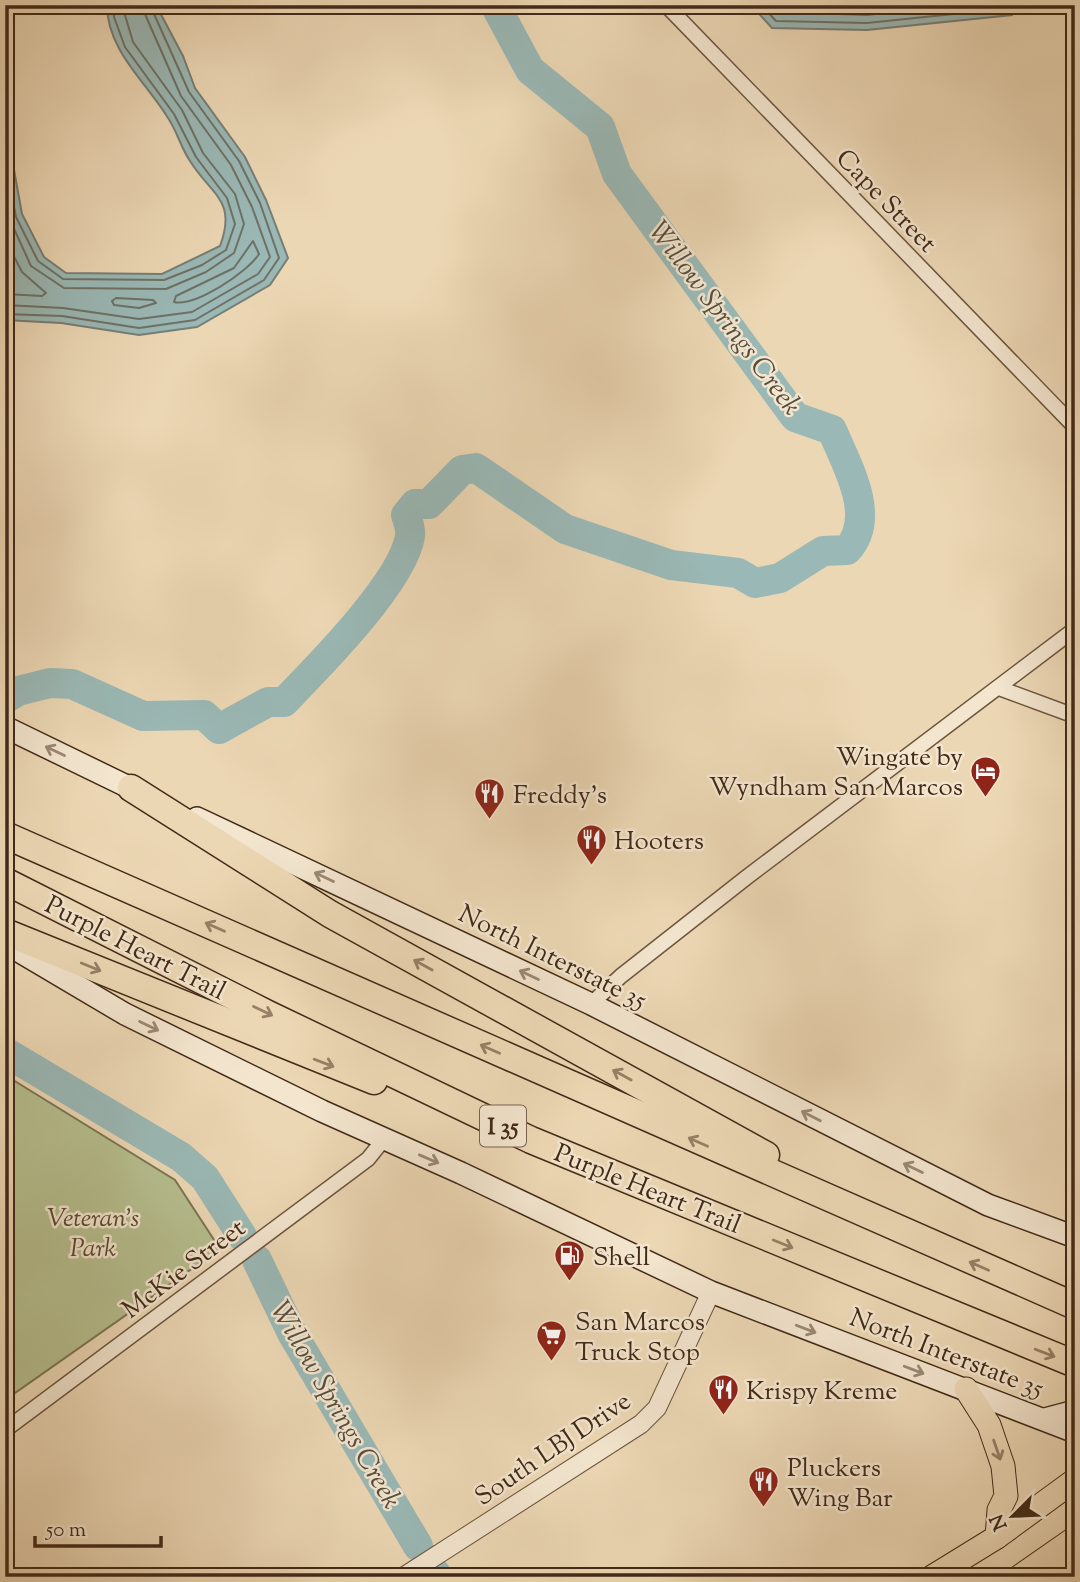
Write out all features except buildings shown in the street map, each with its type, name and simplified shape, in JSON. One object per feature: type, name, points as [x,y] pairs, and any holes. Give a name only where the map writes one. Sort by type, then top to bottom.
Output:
[{"type":"highway","points":[[131,788],[330,914],[917,1239]]},
{"type":"highway","name":"Purple Heart Trail","points":[[5,835],[917,1239],[1075,1306]]},
{"type":"highway","name":"Purple Heart Trail","points":[[5,881],[268,1014],[508,1128],[1075,1364]]},
{"type":"highway","points":[[5,932],[323,1063],[508,1128]]},
{"type":"main road","name":"North Interstate 35","points":[[5,727],[591,1004],[988,1205],[1075,1237]]},
{"type":"main road","name":"North Interstate 35","points":[[5,943],[125,1014],[711,1292],[1075,1432]]},
{"type":"main road","points":[[966,1389],[989,1425],[1003,1466],[1006,1496],[999,1510],[997,1537]]},
{"type":"main road","points":[[1045,1419],[1075,1411]]},
{"type":"main road","points":[[932,1577],[997,1537],[1075,1480]]},
{"type":"main road","points":[[1023,1574],[1075,1538]]},
{"type":"main road","points":[[1023,1574],[1075,1563]]},
{"type":"street","name":"Cape Street","points":[[666,5],[1075,427]]},
{"type":"street","points":[[591,1004],[621,976],[747,877],[1075,629]]},
{"type":"street","points":[[999,688],[1075,716]]},
{"type":"street","name":"McKie Street","points":[[5,1430],[368,1159],[384,1139]]},
{"type":"street","name":"South LBJ Drive","points":[[403,1577],[640,1424],[657,1408],[711,1292]]},
{"type":"green space","name":"Veteran's Park","points":[[5,1075],[175,1180],[220,1249],[5,1400]]},
{"type":"water","points":[[107,5],[156,5],[183,56],[195,88],[245,157],[266,200],[288,258],[270,285],[197,327],[139,335],[61,323],[5,320],[5,139],[11,153],[22,214],[44,257],[66,273],[162,274],[220,246],[226,218],[220,199],[198,173],[168,118],[120,51],[113,37]]},
{"type":"water","points":[[751,5],[1012,5],[1012,15],[867,30],[772,28]]},
{"type":"waterway","name":"Willow Springs Creek","points":[[5,699],[18,691],[50,683],[72,684],[143,716],[204,715],[219,729],[268,702],[284,702],[357,624],[392,577],[404,555],[410,536],[406,515],[415,504],[429,504],[462,470],[476,468],[565,529],[671,565],[738,573],[755,583],[780,578],[823,551],[847,550],[856,537],[860,506],[851,474],[832,430],[795,417],[617,174],[600,127],[530,70],[495,5]]},
{"type":"waterway","name":"Willow Springs Creek","points":[[5,1052],[181,1157],[205,1178],[242,1236]]},
{"type":"waterway","name":"Willow Springs Creek","points":[[257,1260],[292,1333],[418,1546]]},
{"type":"place","name":"Wingate by Wyndham San Marcos","points":[[986,798]]},
{"type":"place","name":"Freddy's","points":[[490,821]]},
{"type":"place","name":"Hooters","points":[[591,867]]},
{"type":"place","name":"Shell","points":[[570,1283]]},
{"type":"place","name":"San Marcos Truck Stop","points":[[552,1363]]},
{"type":"place","name":"Krispy Kreme","points":[[723,1417]]},
{"type":"place","name":"Pluckers Wing Bar","points":[[764,1509]]}]
